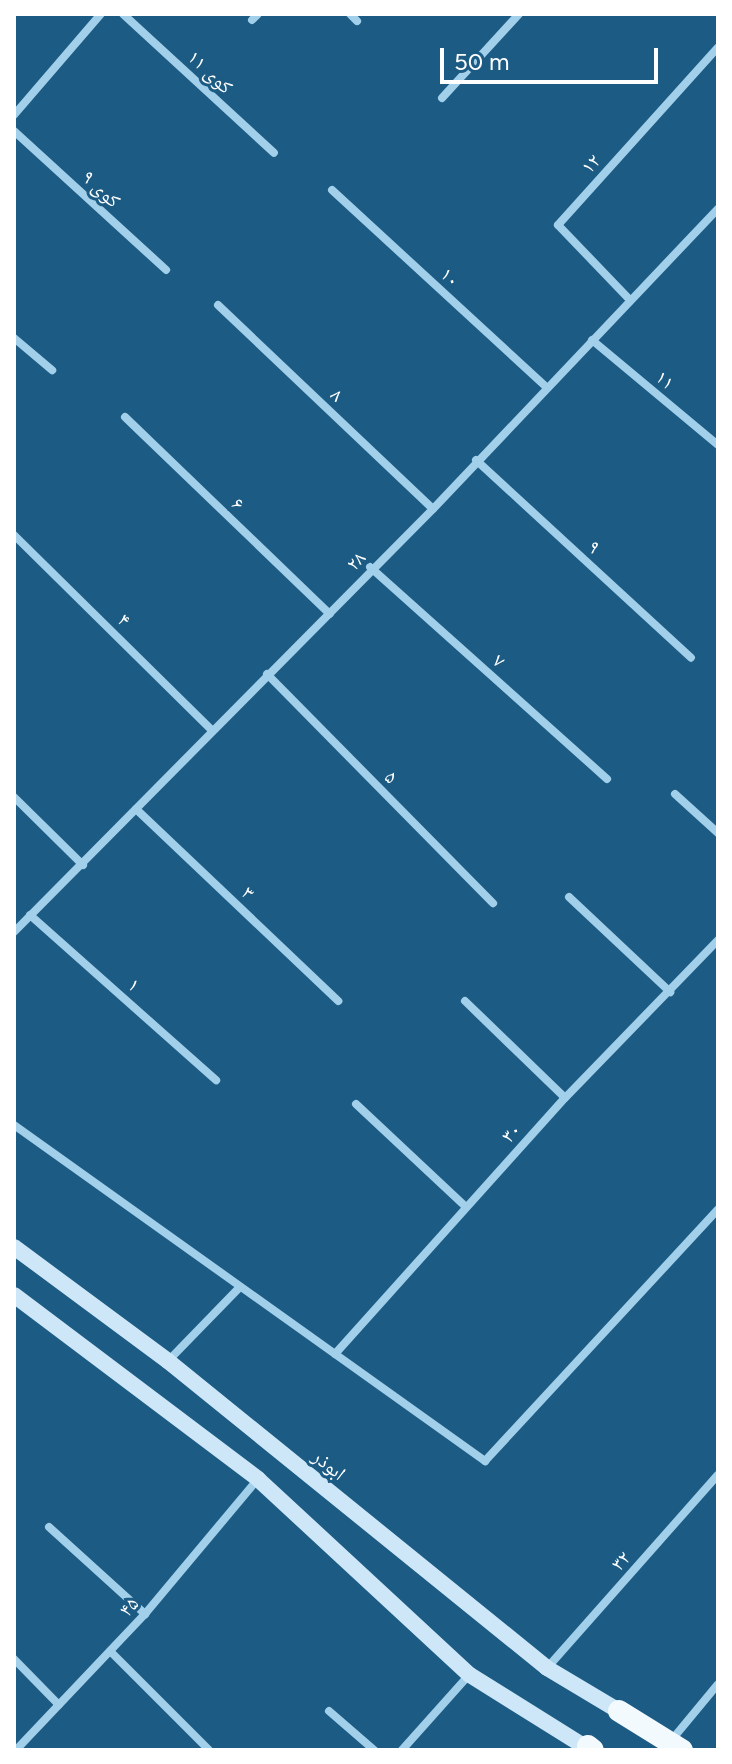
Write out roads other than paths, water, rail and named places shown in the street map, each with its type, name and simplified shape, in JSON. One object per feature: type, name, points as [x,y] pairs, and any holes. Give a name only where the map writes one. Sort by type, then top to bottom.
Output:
[{"type":"highway","points":[[619,1711],[676,1746],[704,1750]]},
{"type":"main road","name":"ابوذر","points":[[14,1247],[168,1361],[547,1668],[619,1711]]},
{"type":"main road","points":[[14,1295],[258,1479],[470,1675],[589,1749]]},
{"type":"street","points":[[14,115],[101,14]]},
{"type":"street","name":"کوی ۱۱","points":[[123,14],[274,153]]},
{"type":"street","points":[[442,98],[519,14]]},
{"type":"street","name":"۱۲","points":[[630,300],[558,225],[718,47]]},
{"type":"street","name":"کوی ۹","points":[[14,131],[166,270]]},
{"type":"street","name":"۱۰","points":[[332,190],[547,388]]},
{"type":"street","name":"۲۸","points":[[14,932],[83,865],[211,729],[330,614],[370,567],[433,509],[476,460],[718,209]]},
{"type":"street","name":"۸","points":[[218,305],[433,509]]},
{"type":"street","points":[[14,338],[52,370]]},
{"type":"street","name":"۱۱","points":[[592,340],[718,445]]},
{"type":"street","name":"۶","points":[[125,417],[330,614]]},
{"type":"street","name":"۹","points":[[476,460],[691,658]]},
{"type":"street","name":"۴","points":[[14,535],[211,729]]},
{"type":"street","name":"۷","points":[[370,567],[607,779]]},
{"type":"street","name":"۵","points":[[267,674],[493,903]]},
{"type":"street","points":[[675,794],[718,833]]},
{"type":"street","points":[[14,797],[83,865]]},
{"type":"street","name":"۳","points":[[136,809],[338,1001]]},
{"type":"street","points":[[569,897],[670,992]]},
{"type":"street","name":"۱","points":[[30,915],[216,1080]]},
{"type":"street","name":"۳۰","points":[[335,1354],[465,1206],[718,940]]},
{"type":"street","points":[[465,1001],[565,1098]]},
{"type":"street","points":[[356,1104],[465,1206]]},
{"type":"street","points":[[14,1125],[485,1461],[718,1209]]},
{"type":"street","points":[[168,1361],[240,1287]]},
{"type":"street","name":"۳۲","points":[[547,1668],[718,1475]]},
{"type":"street","name":"۴۵","points":[[17,1750],[145,1614],[258,1479]]},
{"type":"street","points":[[49,1527],[145,1614]]},
{"type":"street","points":[[110,1651],[209,1750]]},
{"type":"street","points":[[14,1659],[59,1705]]},
{"type":"street","points":[[402,1750],[470,1675]]},
{"type":"street","points":[[676,1746],[718,1684]]},
{"type":"street","points":[[329,1711],[374,1750]]}]
